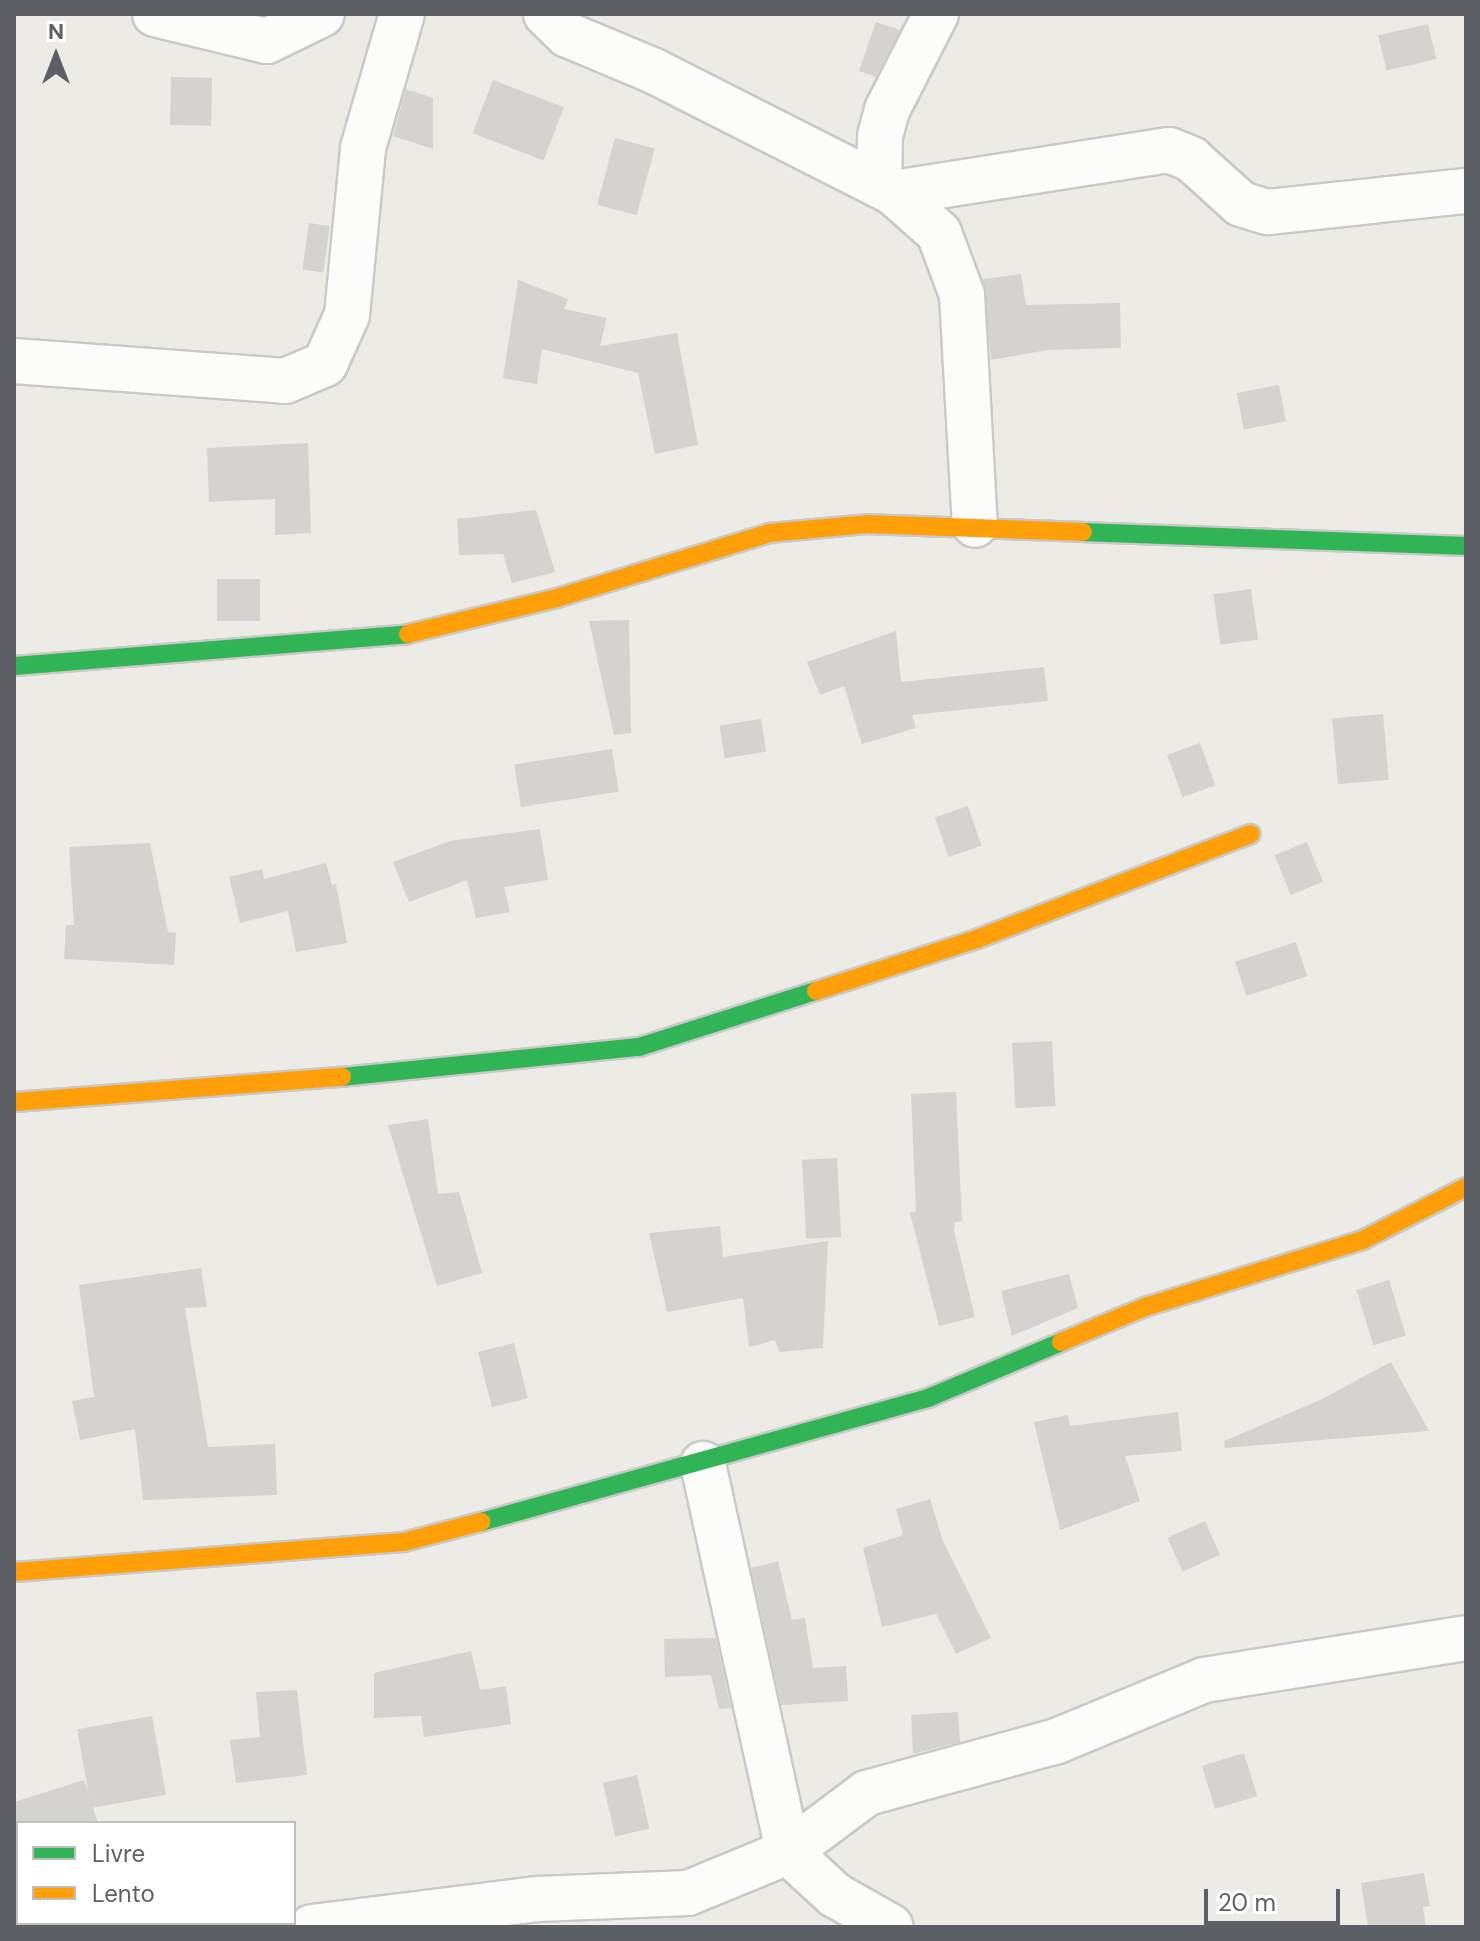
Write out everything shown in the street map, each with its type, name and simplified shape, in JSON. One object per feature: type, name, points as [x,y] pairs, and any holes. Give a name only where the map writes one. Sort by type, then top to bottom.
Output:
[{"type":"street","points":[[155,14],[267,41],[322,14]]},
{"type":"street","points":[[14,361],[285,381],[325,364],[347,315],[363,148],[402,14]]},
{"type":"street","points":[[546,14],[568,35],[654,71],[886,189],[939,233],[962,295],[975,525]]},
{"type":"street","points":[[886,189],[880,136],[887,110],[936,14]]},
{"type":"street","points":[[886,189],[1169,150],[1191,159],[1252,210],[1466,191]]},
{"type":"street","points":[[14,666],[389,639],[557,598],[769,533],[867,524],[975,525],[1391,547],[1466,546]]},
{"type":"street","points":[[14,1102],[454,1068],[639,1047],[977,939],[1251,834]]},
{"type":"street","points":[[14,1572],[404,1542],[703,1464],[928,1398],[1145,1307],[1363,1240],[1466,1187]]},
{"type":"street","points":[[703,1464],[788,1852],[835,1895],[891,1927]]},
{"type":"street","points":[[312,1927],[538,1899],[688,1893],[788,1852],[867,1793],[1057,1741],[1204,1680],[1466,1638]]},
{"type":"building","points":[[876,22],[900,30],[876,77],[859,71]]},
{"type":"building","points":[[1428,24],[1436,59],[1386,71],[1378,35]]},
{"type":"building","points":[[171,77],[212,78],[211,126],[170,125]]},
{"type":"building","points":[[493,80],[564,107],[544,160],[473,133]]},
{"type":"building","points":[[406,89],[433,98],[433,149],[393,136]]},
{"type":"building","points":[[615,138],[655,149],[637,215],[597,205]]},
{"type":"building","points":[[309,223],[330,226],[323,272],[302,270]]},
{"type":"building","points":[[1021,274],[1026,305],[1120,303],[1121,348],[1048,350],[991,360],[983,279]]},
{"type":"building","points":[[518,280],[568,299],[564,309],[607,318],[600,346],[677,333],[698,445],[655,454],[638,373],[542,349],[537,384],[503,378]]},
{"type":"building","points":[[1279,385],[1286,421],[1244,430],[1237,393]]},
{"type":"building","points":[[308,443],[311,533],[275,535],[275,499],[209,502],[207,448]]},
{"type":"building","points":[[536,510],[555,572],[512,583],[503,554],[459,555],[457,519]]},
{"type":"building","points":[[217,579],[260,579],[260,621],[217,621]]},
{"type":"building","points":[[1251,589],[1258,640],[1220,645],[1213,594]]},
{"type":"building","points":[[629,620],[631,733],[614,735],[589,621]]},
{"type":"building","points":[[896,631],[901,682],[1044,667],[1048,701],[912,715],[916,728],[862,744],[844,686],[820,695],[807,662]]},
{"type":"building","points":[[1383,714],[1389,780],[1338,784],[1332,718]]},
{"type":"building","points":[[761,719],[766,752],[725,758],[720,726]]},
{"type":"building","points":[[1200,743],[1215,785],[1183,797],[1167,755]]},
{"type":"building","points":[[612,749],[619,791],[521,807],[514,764]]},
{"type":"building","points":[[968,806],[982,846],[949,857],[935,817]]},
{"type":"building","points":[[540,829],[548,880],[504,887],[510,912],[476,918],[467,880],[409,902],[393,862],[450,841]]},
{"type":"building","points":[[1307,842],[1323,882],[1291,895],[1275,855]]},
{"type":"building","points":[[150,843],[168,932],[176,933],[174,965],[64,959],[66,925],[74,925],[69,847]]},
{"type":"building","points":[[326,863],[332,885],[336,884],[347,943],[296,952],[288,911],[240,923],[229,877],[262,869],[264,879]]},
{"type":"building","points":[[1296,942],[1307,976],[1246,996],[1235,962]]},
{"type":"building","points":[[1052,1041],[1055,1106],[1015,1108],[1012,1043]]},
{"type":"building","points":[[956,1092],[962,1221],[955,1222],[954,1231],[975,1317],[939,1326],[910,1213],[916,1211],[911,1094]]},
{"type":"building","points":[[428,1119],[438,1194],[459,1192],[482,1273],[437,1286],[388,1125]]},
{"type":"building","points":[[837,1158],[841,1237],[806,1239],[802,1160]]},
{"type":"building","points":[[720,1226],[723,1257],[828,1241],[823,1348],[779,1352],[775,1340],[749,1347],[743,1298],[667,1312],[649,1233]]},
{"type":"building","points":[[201,1268],[207,1307],[185,1308],[208,1447],[275,1444],[277,1495],[143,1500],[135,1429],[80,1440],[72,1401],[94,1397],[79,1285]]},
{"type":"building","points":[[1069,1274],[1078,1308],[1012,1336],[1001,1291]]},
{"type":"building","points":[[1389,1280],[1406,1335],[1373,1345],[1356,1290]]},
{"type":"building","points":[[514,1343],[528,1398],[492,1407],[478,1352]]},
{"type":"building","points":[[1391,1362],[1429,1431],[1225,1448],[1224,1441],[1320,1400]]},
{"type":"building","points":[[1178,1412],[1182,1451],[1125,1456],[1140,1501],[1060,1530],[1034,1422],[1068,1415],[1070,1426]]},
{"type":"building","points":[[930,1499],[943,1541],[991,1638],[956,1654],[936,1614],[882,1627],[863,1548],[903,1535],[896,1509]]},
{"type":"building","points":[[1205,1521],[1220,1555],[1183,1571],[1168,1538]]},
{"type":"building","points":[[778,1561],[792,1620],[805,1618],[813,1668],[846,1666],[848,1701],[781,1705],[751,1568]]},
{"type":"building","points":[[716,1638],[731,1708],[719,1709],[711,1675],[665,1677],[664,1639]]},
{"type":"building","points":[[471,1651],[480,1690],[506,1686],[511,1724],[424,1737],[421,1716],[374,1718],[374,1673]]},
{"type":"building","points":[[297,1690],[307,1775],[236,1783],[230,1740],[260,1737],[256,1692]]},
{"type":"building","points":[[958,1712],[960,1742],[913,1754],[911,1715]]},
{"type":"building","points":[[152,1716],[166,1795],[91,1808],[77,1729]]},
{"type":"building","points":[[1244,1753],[1257,1796],[1215,1809],[1202,1766]]},
{"type":"building","points":[[637,1775],[649,1829],[615,1836],[603,1783]]},
{"type":"building","points":[[84,1780],[97,1821],[14,1823],[14,1802]]},
{"type":"building","points":[[1424,1873],[1430,1906],[1423,1907],[1426,1927],[1368,1927],[1361,1883]]},
{"type":"traffic: fast","points":[[1083,532],[1466,546]]},
{"type":"traffic: fast","points":[[14,666],[408,634]]},
{"type":"traffic: fast","points":[[342,1077],[639,1047],[816,991]]},
{"type":"traffic: fast","points":[[481,1522],[928,1398],[1061,1342]]},
{"type":"traffic: slow","points":[[408,634],[557,598],[769,533],[867,524],[1083,532]]},
{"type":"traffic: slow","points":[[816,991],[977,939],[1251,834]]},
{"type":"traffic: slow","points":[[14,1102],[342,1077]]},
{"type":"traffic: slow","points":[[1061,1342],[1145,1307],[1363,1240],[1466,1187]]},
{"type":"traffic: slow","points":[[14,1572],[404,1542],[481,1522]]}]
